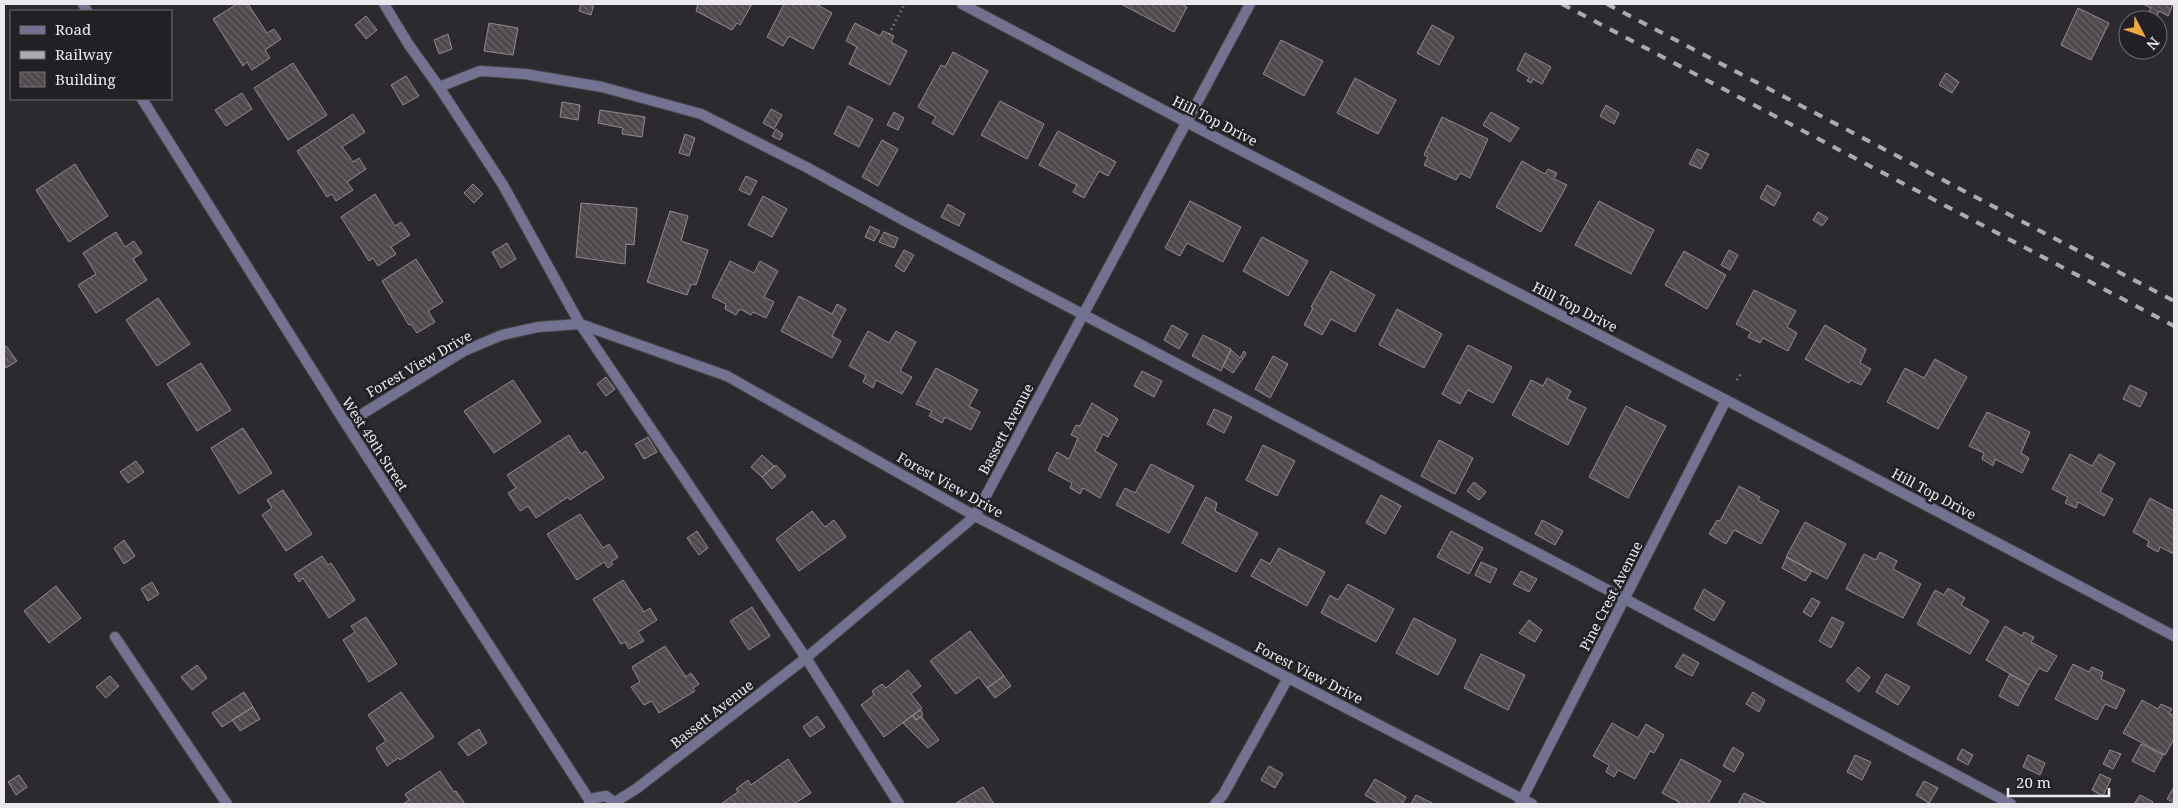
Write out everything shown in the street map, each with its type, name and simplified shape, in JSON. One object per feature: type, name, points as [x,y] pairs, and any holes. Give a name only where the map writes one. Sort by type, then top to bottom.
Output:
[{"type":"street","points":[[384,4],[408,45],[439,87],[503,185],[580,324],[806,658],[899,804]]},
{"type":"street","name":"Hill Top Drive","points":[[962,4],[1186,122],[1726,400],[2174,636]]},
{"type":"street","name":"Bassett Avenue","points":[[616,803],[806,658],[975,516],[1250,4]]},
{"type":"street","points":[[439,87],[480,71],[525,74],[602,88],[702,114],[806,167],[2011,804]]},
{"type":"street","name":"West 49th Street","points":[[143,100],[346,424],[589,803]]},
{"type":"street","name":"Forest View Drive","points":[[346,424],[464,351],[502,335],[538,327],[580,324],[727,376],[975,516],[1288,678],[1520,802],[1532,804]]},
{"type":"street","name":"Pine Crest Avenue","points":[[1520,802],[1726,400]]},
{"type":"street","points":[[115,637],[227,804]]},
{"type":"street","points":[[1215,804],[1222,795],[1288,678]]},
{"type":"street","points":[[589,803],[595,798],[606,796],[616,803]]},
{"type":"path","points":[[889,34],[904,5]]},
{"type":"building","points":[[237,4],[248,4],[267,33],[274,29],[281,39],[265,50],[270,58],[252,70],[247,62],[243,66],[213,19]]},
{"type":"building","points":[[581,4],[594,4],[591,15],[579,11]]},
{"type":"building","points":[[698,4],[752,4],[740,25],[737,23],[732,30],[696,11]]},
{"type":"building","points":[[784,4],[816,4],[832,13],[813,49],[789,36],[783,46],[767,37]]},
{"type":"building","points":[[1121,4],[1182,4],[1187,7],[1174,32]]},
{"type":"building","points":[[2143,4],[2173,4],[2168,16],[2168,10],[2150,10],[2151,8]]},
{"type":"building","points":[[2078,8],[2109,23],[2091,60],[2061,45]]},
{"type":"building","points":[[366,16],[377,30],[366,39],[355,25]]},
{"type":"building","points":[[489,23],[518,28],[513,55],[484,51]]},
{"type":"building","points":[[855,23],[880,36],[883,31],[894,36],[891,42],[907,51],[890,85],[849,64],[857,47],[846,41]]},
{"type":"building","points":[[1432,25],[1454,37],[1439,65],[1417,53]]},
{"type":"building","points":[[448,34],[452,49],[439,54],[434,40]]},
{"type":"building","points":[[1281,40],[1323,61],[1304,96],[1263,74]]},
{"type":"building","points":[[953,52],[988,71],[953,135],[932,123],[936,117],[918,107],[941,65],[945,67]]},
{"type":"building","points":[[1525,53],[1551,67],[1542,84],[1533,79],[1531,83],[1527,81],[1529,77],[1517,70]]},
{"type":"building","points":[[293,63],[327,115],[288,140],[254,88]]},
{"type":"building","points":[[1946,73],[1959,82],[1952,93],[1939,85]]},
{"type":"building","points":[[406,76],[419,96],[403,105],[391,85]]},
{"type":"building","points":[[1355,78],[1396,100],[1378,134],[1337,113]]},
{"type":"building","points":[[242,93],[252,109],[226,126],[215,110]]},
{"type":"building","points":[[1000,101],[1044,124],[1027,159],[981,135]]},
{"type":"building","points":[[562,102],[580,105],[578,120],[560,117]]},
{"type":"building","points":[[1606,105],[1619,113],[1614,124],[1600,116]]},
{"type":"building","points":[[848,106],[873,119],[859,147],[834,134]]},
{"type":"building","points":[[771,109],[782,115],[774,129],[763,123]]},
{"type":"building","points":[[600,110],[645,117],[642,137],[622,134],[623,128],[598,123]]},
{"type":"building","points":[[894,112],[904,118],[898,130],[887,125]]},
{"type":"building","points":[[1491,112],[1519,128],[1510,142],[1483,125]]},
{"type":"building","points":[[353,114],[365,132],[342,147],[353,162],[359,158],[366,169],[347,182],[353,190],[336,201],[332,194],[327,197],[297,151]]},
{"type":"building","points":[[1442,117],[1488,139],[1470,178],[1460,173],[1456,180],[1424,165],[1428,157],[1424,155]]},
{"type":"building","points":[[776,129],[783,134],[780,140],[772,136]]},
{"type":"building","points":[[1058,131],[1116,162],[1108,176],[1099,171],[1084,198],[1073,192],[1077,185],[1039,165]]},
{"type":"building","points":[[685,134],[695,138],[689,156],[679,153]]},
{"type":"building","points":[[882,140],[898,149],[878,186],[862,177]]},
{"type":"building","points":[[1697,149],[1709,154],[1701,169],[1689,164]]},
{"type":"building","points":[[1522,161],[1545,174],[1548,169],[1557,173],[1554,179],[1567,185],[1541,232],[1496,207]]},
{"type":"building","points":[[75,164],[108,216],[69,242],[36,190]]},
{"type":"building","points":[[746,176],[757,181],[750,195],[739,190]]},
{"type":"building","points":[[473,184],[483,194],[474,203],[464,193]]},
{"type":"building","points":[[1767,185],[1781,193],[1774,206],[1760,198]]},
{"type":"building","points":[[375,194],[395,226],[401,222],[410,235],[391,247],[396,254],[378,266],[373,258],[369,261],[341,217]]},
{"type":"building","points":[[763,196],[787,209],[772,237],[748,225]]},
{"type":"building","points":[[1190,201],[1241,227],[1223,262],[1187,243],[1180,256],[1165,248]]},
{"type":"building","points":[[1599,201],[1654,230],[1631,274],[1575,245]]},
{"type":"building","points":[[581,203],[637,208],[634,245],[626,244],[625,264],[576,257]]},
{"type":"building","points":[[948,204],[965,214],[959,226],[941,217]]},
{"type":"building","points":[[670,211],[688,216],[681,241],[708,250],[696,285],[691,284],[687,295],[647,282]]},
{"type":"building","points":[[1818,212],[1828,218],[1822,226],[1813,220]]},
{"type":"building","points":[[870,226],[880,231],[874,241],[865,237]]},
{"type":"building","points":[[116,232],[125,247],[134,241],[142,253],[133,259],[147,280],[96,313],[78,285],[96,274],[83,253]]},
{"type":"building","points":[[884,232],[898,238],[894,248],[879,242]]},
{"type":"building","points":[[1262,237],[1308,261],[1288,296],[1243,271]]},
{"type":"building","points":[[507,243],[516,259],[501,268],[492,252]]},
{"type":"building","points":[[904,250],[914,255],[904,272],[895,266]]},
{"type":"building","points":[[1729,250],[1738,255],[1730,270],[1721,265]]},
{"type":"building","points":[[1684,251],[1726,275],[1707,309],[1665,285]]},
{"type":"building","points":[[416,259],[443,302],[428,311],[435,322],[417,333],[411,324],[409,325],[382,281]]},
{"type":"building","points":[[730,261],[754,273],[760,261],[778,271],[764,297],[774,302],[766,318],[753,312],[751,315],[740,309],[736,315],[725,309],[726,304],[712,297]]},
{"type":"building","points":[[1331,271],[1375,295],[1355,332],[1331,319],[1322,335],[1304,325],[1313,308],[1311,307]]},
{"type":"building","points":[[1754,290],[1796,311],[1787,327],[1797,333],[1788,351],[1763,338],[1760,343],[1748,337],[1751,332],[1736,324]]},
{"type":"building","points":[[799,296],[832,314],[837,304],[846,309],[832,336],[841,341],[832,358],[781,331]]},
{"type":"building","points":[[158,298],[190,344],[157,366],[126,320]]},
{"type":"building","points":[[1397,309],[1442,334],[1424,368],[1379,345]]},
{"type":"building","points":[[1172,325],[1188,334],[1179,349],[1164,340]]},
{"type":"building","points":[[1825,325],[1866,349],[1860,363],[1871,369],[1861,385],[1851,380],[1849,383],[1805,359]]},
{"type":"building","points":[[868,331],[889,343],[896,331],[916,342],[900,371],[912,377],[902,394],[876,380],[873,388],[863,382],[866,375],[849,366]]},
{"type":"building","points":[[1203,335],[1231,349],[1221,371],[1192,356]]},
{"type":"building","points":[[1468,345],[1512,367],[1493,403],[1468,390],[1460,404],[1442,394]]},
{"type":"building","points":[[6,346],[17,361],[6,368],[4,364],[4,348]]},
{"type":"building","points":[[1231,350],[1240,358],[1244,351],[1246,354],[1233,373],[1223,366]]},
{"type":"building","points":[[1273,356],[1288,364],[1270,398],[1255,389]]},
{"type":"building","points":[[1935,359],[1967,377],[1938,429],[1887,402],[1905,368],[1924,378]]},
{"type":"building","points":[[201,363],[231,410],[197,431],[167,384]]},
{"type":"building","points":[[936,368],[978,390],[969,406],[980,412],[971,430],[945,417],[942,423],[929,416],[932,411],[916,404]]},
{"type":"building","points":[[1142,371],[1162,381],[1154,397],[1134,386]]},
{"type":"building","points":[[606,377],[615,389],[606,396],[597,384]]},
{"type":"building","points":[[1547,378],[1571,391],[1567,399],[1586,408],[1568,445],[1512,415],[1531,380],[1543,386]]},
{"type":"building","points":[[513,380],[541,422],[494,453],[464,411]]},
{"type":"building","points":[[2130,385],[2147,393],[2140,407],[2123,399]]},
{"type":"building","points":[[1092,403],[1118,419],[1108,437],[1103,434],[1095,451],[1117,464],[1100,498],[1083,488],[1080,494],[1070,488],[1072,483],[1048,470],[1057,452],[1069,459],[1078,438],[1071,435],[1076,425],[1080,426]]},
{"type":"building","points":[[1626,406],[1666,426],[1628,498],[1589,477]]},
{"type":"building","points":[[1214,409],[1232,417],[1224,433],[1207,424]]},
{"type":"building","points":[[1987,412],[2030,432],[2021,453],[2029,458],[2022,473],[1995,459],[1993,466],[1982,459],[1984,453],[1969,446]]},
{"type":"building","points":[[243,428],[272,473],[239,494],[211,448]]},
{"type":"building","points":[[569,435],[581,454],[586,451],[604,478],[570,500],[568,497],[536,518],[528,506],[520,511],[508,493],[516,488],[507,475]]},
{"type":"building","points":[[648,437],[657,452],[644,459],[635,444]]},
{"type":"building","points":[[1439,440],[1473,458],[1455,494],[1421,476]]},
{"type":"building","points":[[1263,445],[1295,461],[1277,496],[1246,480]]},
{"type":"building","points":[[2070,454],[2092,466],[2099,454],[2115,463],[2100,492],[2113,499],[2104,516],[2078,502],[2076,508],[2065,503],[2068,497],[2052,489]]},
{"type":"building","points":[[762,455],[774,466],[762,477],[751,467]]},
{"type":"building","points":[[136,461],[144,472],[128,483],[120,472]]},
{"type":"building","points":[[1151,464],[1194,486],[1169,533],[1116,505],[1125,488],[1135,493]]},
{"type":"building","points":[[776,465],[786,476],[772,489],[762,477]]},
{"type":"building","points":[[1474,482],[1486,492],[1479,500],[1467,491]]},
{"type":"building","points":[[1739,486],[1760,497],[1758,500],[1779,511],[1761,544],[1734,530],[1726,544],[1709,534],[1717,520],[1720,521]]},
{"type":"building","points":[[283,490],[312,534],[286,551],[262,515],[272,508],[267,500]]},
{"type":"building","points":[[1381,495],[1401,506],[1385,534],[1366,523]]},
{"type":"building","points":[[1206,497],[1217,503],[1215,511],[1258,533],[1236,572],[1182,543]]},
{"type":"building","points":[[2150,498],[2174,511],[2174,554],[2160,547],[2158,552],[2147,546],[2149,541],[2133,532]]},
{"type":"building","points":[[812,511],[825,527],[834,520],[846,537],[799,571],[776,539]]},
{"type":"building","points":[[580,514],[603,548],[609,544],[618,557],[611,562],[613,564],[608,568],[604,562],[577,580],[547,534]]},
{"type":"building","points":[[1542,520],[1563,531],[1555,545],[1535,534]]},
{"type":"building","points":[[1805,522],[1846,544],[1827,579],[1786,557]]},
{"type":"building","points":[[697,531],[708,548],[699,555],[687,538]]},
{"type":"building","points":[[1451,531],[1483,548],[1469,574],[1437,557]]},
{"type":"building","points":[[124,540],[135,556],[124,564],[114,548]]},
{"type":"building","points":[[1279,548],[1325,572],[1307,606],[1251,576],[1261,559],[1270,564]]},
{"type":"building","points":[[1880,552],[1897,561],[1893,569],[1921,584],[1903,618],[1846,589],[1864,554],[1876,560]]},
{"type":"building","points":[[322,556],[328,565],[331,563],[355,600],[329,618],[303,578],[299,582],[294,574]]},
{"type":"building","points":[[1787,557],[1812,571],[1805,581],[1782,568]]},
{"type":"building","points":[[1481,562],[1497,569],[1490,583],[1475,575]]},
{"type":"building","points":[[1521,571],[1537,579],[1529,592],[1513,584]]},
{"type":"building","points":[[623,580],[644,612],[650,608],[657,620],[638,632],[644,641],[629,649],[625,642],[621,644],[593,599]]},
{"type":"building","points":[[152,582],[159,594],[148,601],[141,589]]},
{"type":"building","points":[[1348,584],[1394,609],[1376,642],[1321,613],[1330,595],[1338,600]]},
{"type":"building","points":[[56,586],[81,618],[49,643],[24,611]]},
{"type":"building","points":[[1948,588],[1965,598],[1961,605],[1989,621],[1970,654],[1917,624],[1935,590],[1944,595]]},
{"type":"building","points":[[1704,589],[1725,602],[1714,621],[1694,609]]},
{"type":"building","points":[[1812,598],[1820,602],[1811,617],[1803,612]]},
{"type":"building","points":[[752,607],[770,636],[749,650],[730,621]]},
{"type":"building","points":[[366,617],[397,664],[369,682],[343,640],[355,632],[351,626]]},
{"type":"building","points":[[1832,617],[1844,623],[1831,648],[1819,641]]},
{"type":"building","points":[[1414,618],[1456,640],[1438,675],[1396,653]]},
{"type":"building","points":[[1529,620],[1542,630],[1535,642],[1519,633]]},
{"type":"building","points":[[2005,626],[2022,636],[2024,632],[2034,637],[2031,642],[2057,656],[2047,672],[2039,668],[2029,685],[1986,660]]},
{"type":"building","points":[[970,631],[1004,676],[987,688],[979,677],[956,694],[930,661]]},
{"type":"building","points":[[665,646],[686,677],[691,673],[699,684],[693,688],[695,691],[659,713],[652,701],[644,705],[631,687],[640,682],[632,667]]},
{"type":"building","points":[[1481,654],[1525,675],[1508,710],[1464,688]]},
{"type":"building","points":[[1683,654],[1699,663],[1692,676],[1675,667]]},
{"type":"building","points":[[2073,664],[2089,672],[2092,667],[2103,672],[2101,679],[2125,690],[2116,709],[2105,704],[2097,720],[2055,699]]},
{"type":"building","points":[[197,665],[207,678],[192,690],[181,677]]},
{"type":"building","points":[[1858,667],[1870,677],[1859,692],[1846,681]]},
{"type":"building","points":[[908,670],[921,686],[911,694],[922,708],[884,737],[861,705],[874,695],[872,691],[882,684],[886,688]]},
{"type":"building","points":[[1886,674],[1910,687],[1898,705],[1876,692]]},
{"type":"building","points":[[2010,674],[2029,685],[2018,706],[1999,696]]},
{"type":"building","points":[[110,676],[119,686],[106,698],[96,687]]},
{"type":"building","points":[[1004,676],[1011,686],[995,698],[987,688]]},
{"type":"building","points":[[244,692],[253,707],[222,727],[212,713]]},
{"type":"building","points":[[401,692],[434,737],[400,760],[398,758],[387,766],[376,748],[386,741],[368,715]]},
{"type":"building","points":[[1753,692],[1765,700],[1759,712],[1746,704]]},
{"type":"building","points":[[2142,700],[2158,709],[2161,704],[2172,709],[2169,713],[2174,716],[2174,739],[2165,755],[2123,733]]},
{"type":"building","points":[[253,707],[260,719],[240,731],[232,720]]},
{"type":"building","points":[[921,710],[923,715],[916,720],[913,715]]},
{"type":"building","points":[[913,715],[916,720],[921,716],[939,740],[928,748],[903,723]]},
{"type":"building","points":[[817,716],[825,727],[810,737],[803,727]]},
{"type":"building","points":[[1612,723],[1638,738],[1646,724],[1664,735],[1654,753],[1650,751],[1635,779],[1618,770],[1614,777],[1606,772],[1609,765],[1593,756]]},
{"type":"building","points":[[479,729],[487,743],[468,756],[458,743]]},
{"type":"building","points":[[2141,744],[2163,755],[2154,772],[2132,761]]},
{"type":"building","points":[[1733,747],[1744,754],[1734,772],[1723,766]]},
{"type":"building","points":[[1962,749],[1973,755],[1968,765],[1957,759]]},
{"type":"building","points":[[2110,750],[2121,754],[2113,769],[2103,764]]},
{"type":"building","points":[[1855,755],[1871,762],[1862,780],[1847,772]]},
{"type":"building","points":[[2028,755],[2045,763],[2040,775],[2023,767]]},
{"type":"building","points":[[788,759],[811,793],[794,804],[721,804],[738,792],[736,789],[748,780],[751,785]]},
{"type":"building","points":[[1681,759],[1721,781],[1708,804],[1678,804],[1679,802],[1662,793]]},
{"type":"building","points":[[1269,766],[1283,774],[1275,788],[1261,780]]},
{"type":"building","points":[[440,771],[454,792],[456,791],[465,804],[403,804],[409,800],[405,794]]},
{"type":"building","points":[[2100,774],[2111,779],[2103,796],[2092,790]]},
{"type":"building","points":[[19,775],[27,787],[16,795],[8,782]]},
{"type":"building","points":[[1375,779],[1406,797],[1402,804],[1376,804],[1377,802],[1365,795]]},
{"type":"building","points":[[1924,781],[1938,788],[1929,803],[1916,795]]},
{"type":"building","points":[[983,787],[994,804],[956,803]]},
{"type":"building","points":[[2174,787],[2174,803],[2167,799]]},
{"type":"building","points":[[1744,793],[1767,804],[1738,804]]},
{"type":"building","points":[[1416,795],[1434,804],[1411,804]]},
{"type":"building","points":[[2140,795],[2153,802],[2152,804],[2134,804]]},
{"type":"railway","points":[[1562,4],[2174,326]]},
{"type":"railway","points":[[1607,4],[2174,301]]}]
